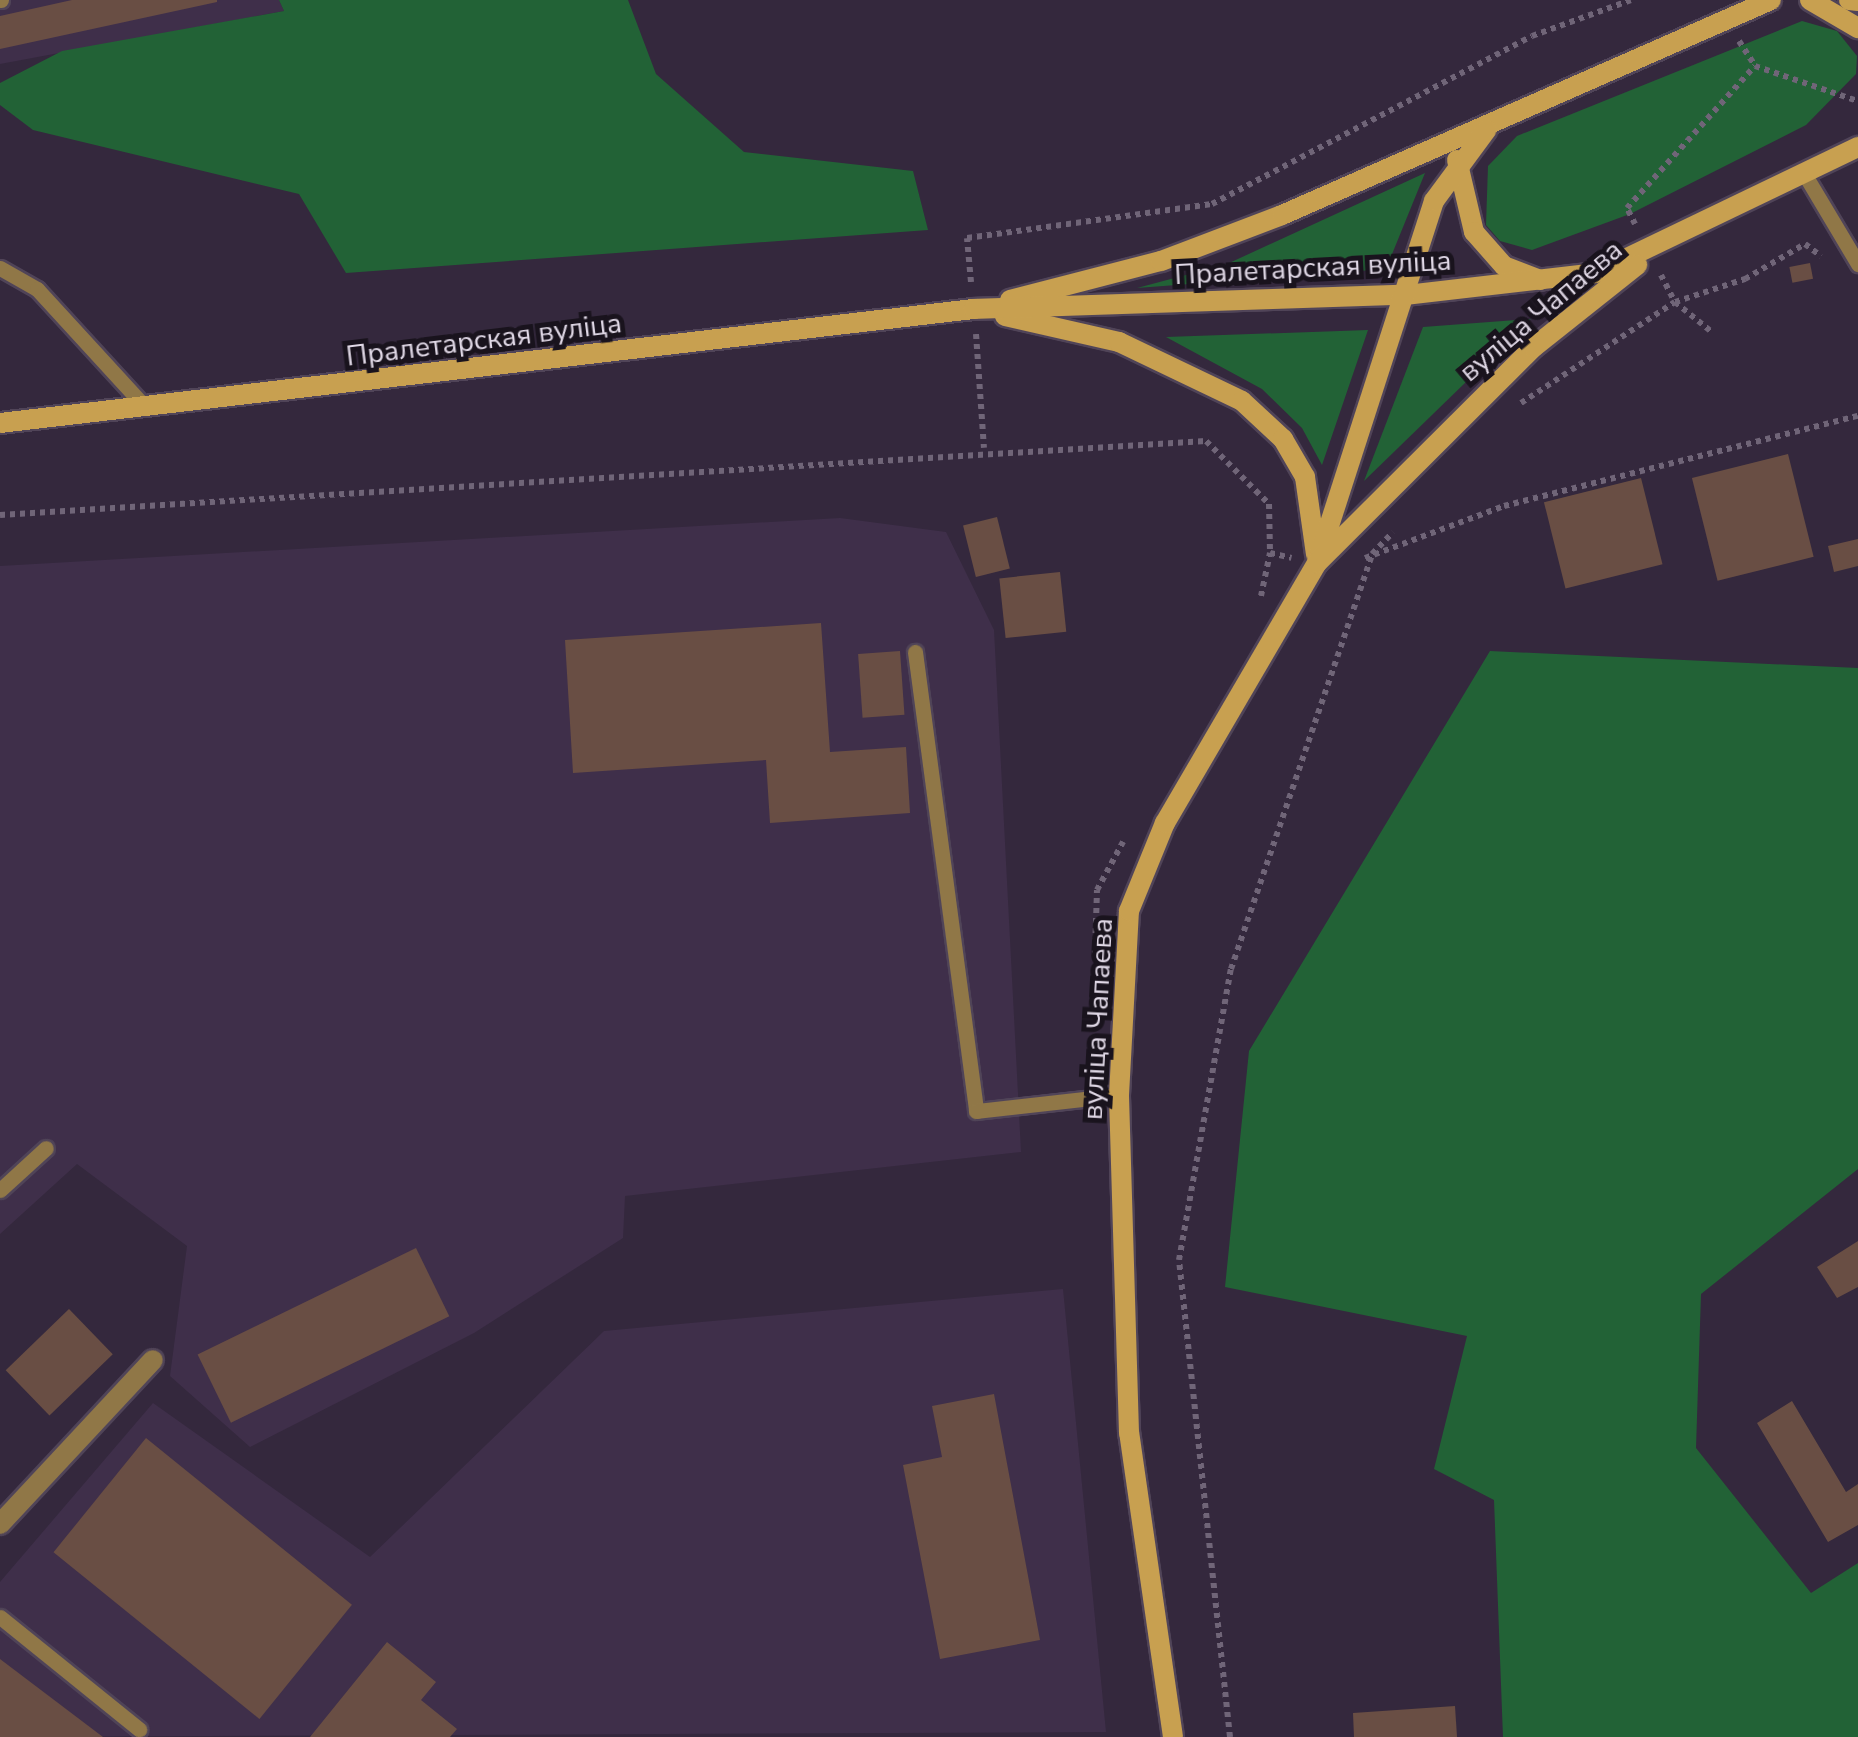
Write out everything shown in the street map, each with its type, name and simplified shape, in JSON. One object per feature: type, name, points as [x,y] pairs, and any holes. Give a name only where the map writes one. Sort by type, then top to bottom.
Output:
[{"type":"main road","name":"Пралетарская вуліца","points":[[974,310],[1161,261],[1772,0]]},
{"type":"main road","points":[[1810,0],[1858,28]]},
{"type":"main road","points":[[1849,0],[1858,1]]},
{"type":"main road","points":[[1317,562],[1406,295],[1457,160],[1495,120]]},
{"type":"main road","points":[[1651,254],[1857,146]]},
{"type":"main road","points":[[1457,160],[1474,232],[1504,266],[1543,281]]},
{"type":"main road","name":"Пралетарская вуліца","points":[[0,423],[974,310],[1406,295],[1543,281],[1651,254]]},
{"type":"main road","name":"вуліца Чапаева","points":[[1173,1737],[1129,1433],[1119,1095],[1129,910],[1165,823],[1317,562],[1534,346],[1651,254]]},
{"type":"main road","points":[[974,310],[1120,342],[1242,401],[1283,439],[1305,477],[1317,562]]},
{"type":"street","points":[[0,1524],[153,1360]]},
{"type":"lane","points":[[1805,175],[1858,264]]},
{"type":"lane","points":[[0,268],[38,289],[145,408]]},
{"type":"lane","points":[[915,652],[976,1111],[1119,1095]]},
{"type":"lane","points":[[0,1190],[46,1148]]},
{"type":"lane","points":[[0,1617],[139,1728]]},
{"type":"path","points":[[984,448],[967,238],[1212,204],[1532,36],[1632,0]]},
{"type":"path","points":[[1726,19],[1755,66],[1858,101]]},
{"type":"path","points":[[1502,415],[1675,302],[1745,279],[1805,244],[1832,265]]},
{"type":"path","points":[[0,514],[984,448],[1206,440],[1269,504],[1270,553],[1348,568],[1372,554],[1504,506],[1858,416]]},
{"type":"path","points":[[1230,1737],[1179,1260],[1231,970],[1372,554],[1398,526]]},
{"type":"shaded area","points":[[0,0],[279,0],[284,11],[0,64]]},
{"type":"shaded area","points":[[840,518],[946,532],[994,630],[1021,1152],[625,1196],[623,1238],[474,1333],[250,1447],[170,1376],[187,1246],[77,1164],[0,1234],[0,566]]},
{"type":"shaded area","points":[[1063,1289],[1106,1732],[0,1737],[0,1582],[153,1403],[370,1557],[604,1331]]},
{"type":"green space","points":[[279,0],[628,0],[656,74],[744,152],[913,171],[928,230],[346,273],[299,194],[33,130],[0,105],[0,83],[62,51],[284,11]]},
{"type":"green space","points":[[1802,21],[1837,31],[1857,56],[1856,74],[1806,125],[1630,214],[1532,250],[1500,241],[1486,225],[1488,166],[1517,136]]},
{"type":"green space","points":[[1425,173],[1386,269],[1137,288],[1227,264]]},
{"type":"green space","points":[[1531,319],[1364,481],[1423,327]]},
{"type":"green space","points":[[1368,330],[1322,465],[1302,428],[1262,389],[1166,337]]},
{"type":"green space","points":[[1490,651],[1858,668],[1858,1169],[1701,1294],[1696,1448],[1811,1593],[1858,1563],[1858,1737],[1503,1737],[1494,1500],[1434,1469],[1467,1336],[1225,1287],[1249,1051]]},
{"type":"building","points":[[72,0],[217,2],[0,49],[0,16]]},
{"type":"building","points":[[1810,263],[1813,279],[1792,283],[1789,267]]},
{"type":"building","points":[[1788,454],[1814,557],[1718,581],[1692,478]]},
{"type":"building","points":[[1641,478],[1663,564],[1566,589],[1544,502]]},
{"type":"building","points":[[997,517],[1010,568],[976,577],[963,525]]},
{"type":"building","points":[[1858,539],[1858,566],[1834,572],[1828,546]]},
{"type":"building","points":[[1060,572],[1066,632],[1006,638],[999,578]]},
{"type":"building","points":[[821,623],[830,752],[906,747],[910,813],[770,823],[766,760],[573,773],[565,640]]},
{"type":"building","points":[[900,651],[904,715],[863,718],[858,654]]},
{"type":"building","points":[[1858,1241],[1858,1287],[1837,1298],[1817,1267]]},
{"type":"building","points":[[416,1248],[449,1316],[231,1423],[198,1355]]},
{"type":"building","points":[[69,1309],[113,1354],[49,1415],[6,1370]]},
{"type":"building","points":[[994,1394],[1040,1640],[940,1659],[903,1465],[942,1457],[932,1406]]},
{"type":"building","points":[[1792,1401],[1846,1492],[1858,1484],[1858,1525],[1828,1542],[1757,1423]]},
{"type":"building","points":[[146,1438],[352,1605],[259,1719],[53,1552]]},
{"type":"building","points":[[387,1642],[436,1682],[421,1700],[457,1729],[450,1737],[310,1737]]},
{"type":"building","points":[[0,1659],[103,1737],[0,1737]]},
{"type":"building","points":[[1455,1706],[1457,1737],[1354,1737],[1353,1713]]}]
